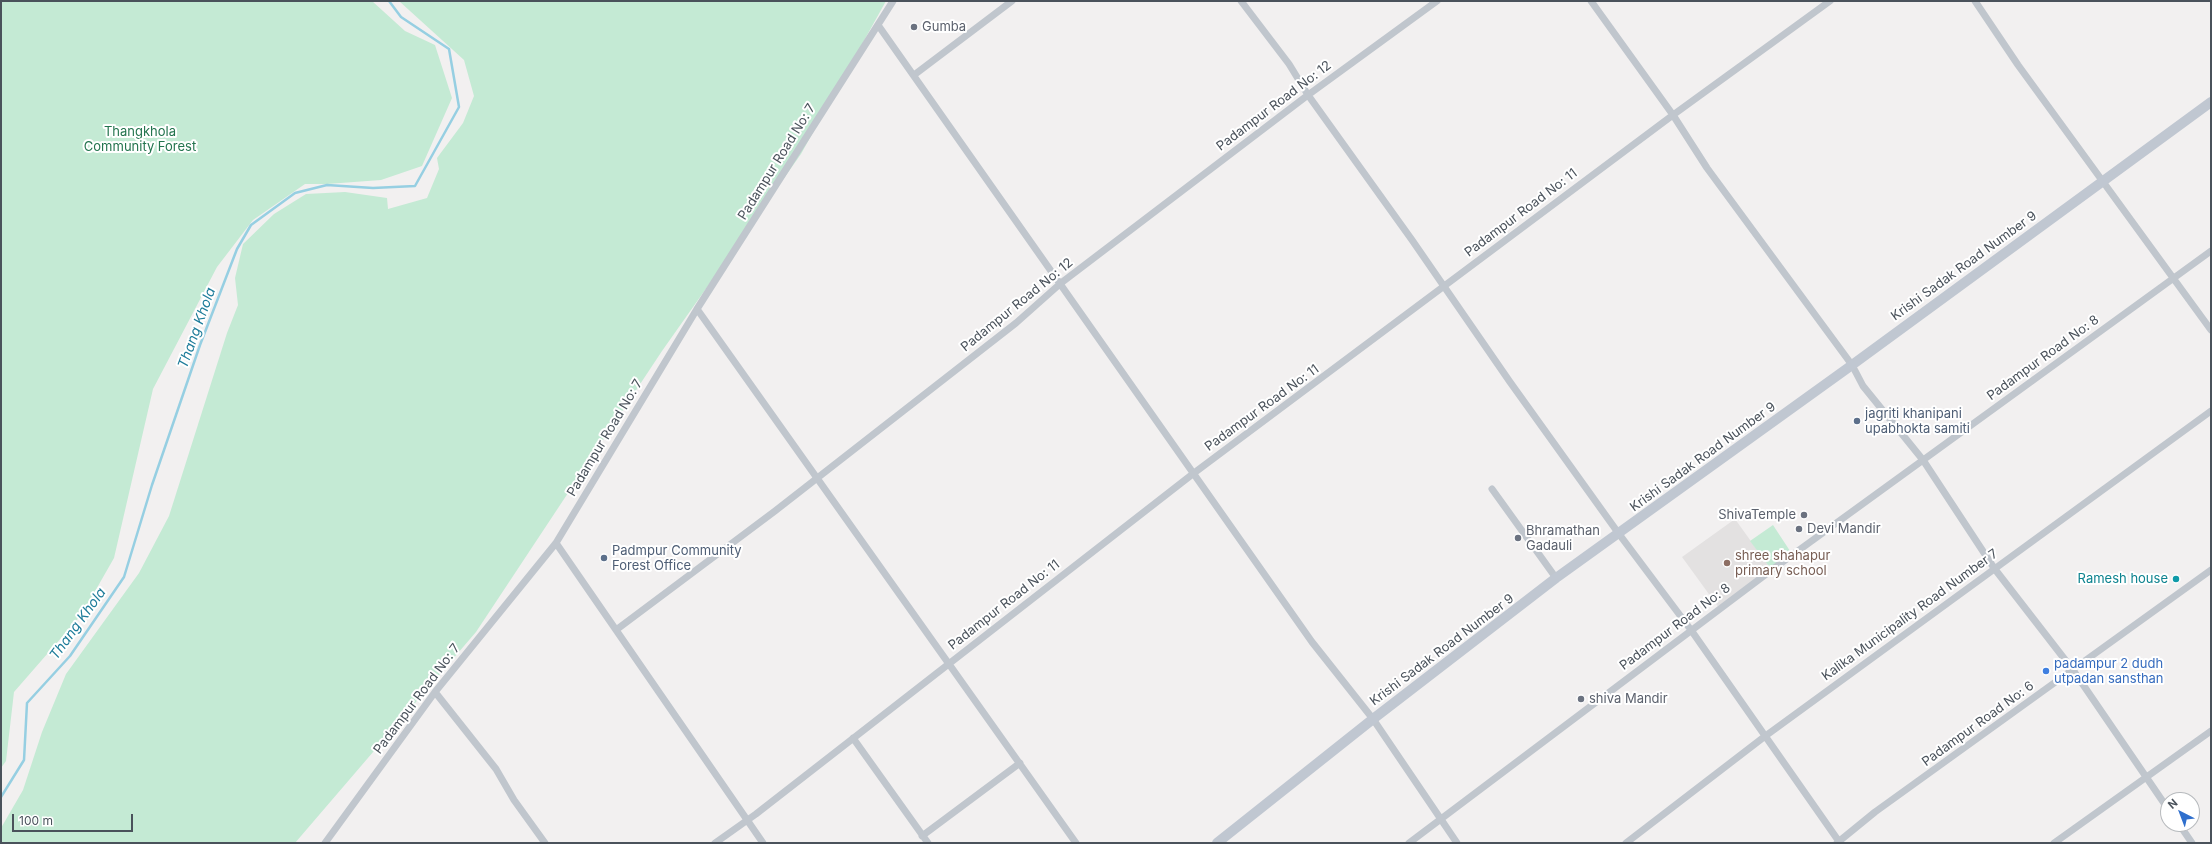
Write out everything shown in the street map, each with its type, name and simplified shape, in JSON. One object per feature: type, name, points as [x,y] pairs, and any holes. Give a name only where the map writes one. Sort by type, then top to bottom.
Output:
[{"type":"street","name":"Padampur Road No: 7","points":[[325,843],[435,692],[556,542],[697,310],[893,1]]},
{"type":"street","points":[[914,75],[1012,1]]},
{"type":"street","points":[[1241,1],[1289,64],[1308,95],[1619,534],[1691,630],[1839,843]]},
{"type":"street","name":"Padampur Road No: 12","points":[[616,630],[718,555],[1016,324],[1061,283],[1308,95],[1437,1]]},
{"type":"street","points":[[1591,1],[1673,115],[1707,168],[1852,365],[1863,386],[1923,460],[1994,568],[2073,670],[2160,798]]},
{"type":"street","name":"Padampur Road No: 11","points":[[715,843],[747,821],[1194,473],[1443,285],[1830,1]]},
{"type":"street","points":[[1975,1],[2018,65],[2211,330]]},
{"type":"street","points":[[878,25],[1061,283],[1312,642],[1372,719],[1457,843]]},
{"type":"street","name":"Krishi Sadak Road Number 9","points":[[1216,843],[1372,719],[1556,578],[1852,365],[2211,102]]},
{"type":"street","name":"Padampur Road No: 8","points":[[1409,843],[1691,630],[2211,251]]},
{"type":"street","points":[[697,310],[1076,843]]},
{"type":"street","name":"Kalika Municipality Road Number 7","points":[[1626,843],[1764,736],[2211,411]]},
{"type":"street","points":[[1492,489],[1556,578]]},
{"type":"street","points":[[556,542],[763,843]]},
{"type":"street","name":"Padampur Road No: 6","points":[[1839,843],[1875,812],[2211,570]]},
{"type":"street","points":[[435,692],[496,769],[514,800],[544,843]]},
{"type":"street","points":[[2054,843],[2211,731]]},
{"type":"street","points":[[853,738],[928,843]]},
{"type":"street","points":[[922,836],[1020,763]]},
{"type":"street","points":[[2184,832],[2192,843]]},
{"type":"shaded area","name":"shree shahapur primary school","points":[[1735,519],[1771,569],[1719,608],[1682,557]]},
{"type":"green space","name":"Thangkhola Community Forest","points":[[1,1],[372,1],[405,31],[435,45],[452,98],[422,166],[381,180],[305,184],[253,220],[217,267],[153,389],[114,558],[82,614],[14,692],[6,761],[1,768]]},
{"type":"green space","points":[[399,1],[886,1],[801,154],[662,351],[476,632],[295,843],[1,843],[1,828],[23,790],[42,732],[66,674],[139,573],[169,516],[227,333],[238,305],[235,278],[243,244],[274,214],[306,194],[345,192],[387,198],[388,209],[427,198],[439,169],[437,158],[463,123],[474,96],[464,60]]},
{"type":"green space","points":[[1773,525],[1792,554],[1771,569],[1750,541]]},
{"type":"waterway","name":"Thang Khola","points":[[1,797],[24,760],[27,703],[70,656],[124,577],[152,485],[200,345],[237,249],[251,225],[295,193],[327,185],[373,188],[415,186],[459,107],[449,49],[401,17],[389,1]]},
{"type":"place","name":"Gumba","points":[[914,27]]},
{"type":"place","name":"jagriti khanipani upabhokta samiti","points":[[1857,421]]},
{"type":"place","name":"ShivaTemple","points":[[1804,515]]},
{"type":"place","name":"Devi Mandir","points":[[1799,529]]},
{"type":"place","name":"Bhramathan Gadauli","points":[[1518,538]]},
{"type":"place","name":"Padmpur Community Forest Office","points":[[604,558]]},
{"type":"place","name":"shree shahapur primary school","points":[[1727,563]]},
{"type":"place","name":"Ramesh house","points":[[2176,579]]},
{"type":"place","name":"padampur 2 dudh utpadan sansthan","points":[[2046,671]]},
{"type":"place","name":"shiva Mandir","points":[[1581,699]]}]
